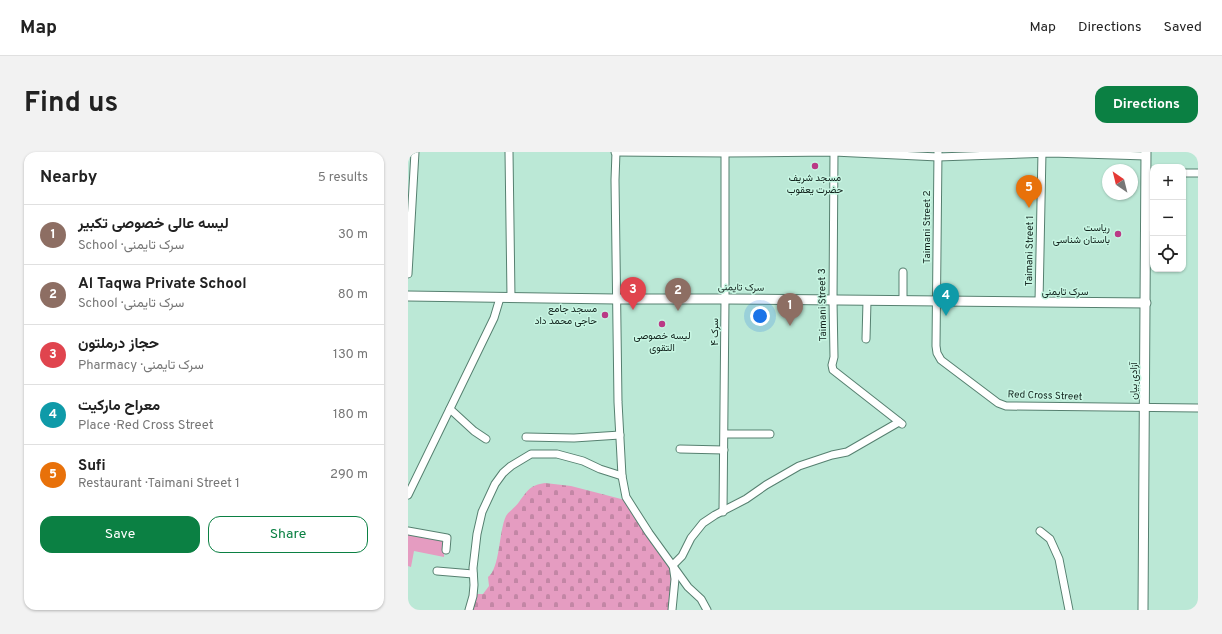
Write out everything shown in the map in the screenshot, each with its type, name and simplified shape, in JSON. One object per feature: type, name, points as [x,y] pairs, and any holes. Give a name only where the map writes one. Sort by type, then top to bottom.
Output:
[{"type":"main road","name":"آزادی بیان","points":[[1143,610],[1146,303],[1150,173],[1146,154]]},
{"type":"main road","name":"سرک تایمنی","points":[[408,296],[1146,303]]},
{"type":"street","points":[[408,274],[415,152]]},
{"type":"street","points":[[509,152],[511,297]]},
{"type":"street","points":[[707,610],[701,600],[688,586],[649,533],[626,498],[622,476],[618,402],[615,152],[834,152],[938,155],[1042,153],[1146,154]]},
{"type":"street","name":"Taimani Street 3","points":[[724,512],[799,466],[832,455],[847,452],[901,423],[833,370],[834,152]]},
{"type":"street","name":"سرک ۴","points":[[724,512],[726,299],[725,153]]},
{"type":"street","name":"Taimani Street 1","points":[[1039,302],[1042,153]]},
{"type":"street","name":"Taimani Street 2","points":[[937,302],[938,155]]},
{"type":"street","points":[[1186,173],[1198,173]]},
{"type":"street","points":[[903,272],[903,301]]},
{"type":"street","points":[[408,495],[494,318],[500,298]]},
{"type":"street","points":[[866,339],[867,301]]},
{"type":"street","name":"Red Cross Street","points":[[937,302],[936,346],[937,353],[941,360],[998,403],[1006,406],[1198,408]]},
{"type":"street","points":[[450,409],[474,431],[486,439]]},
{"type":"street","points":[[725,434],[770,434]]},
{"type":"street","points":[[526,437],[574,438],[620,435]]},
{"type":"street","points":[[680,449],[724,450]]},
{"type":"street","points":[[469,610],[473,596],[473,574],[477,534],[482,512],[495,484],[503,473],[511,466],[531,454],[557,454],[583,461],[600,469],[622,476]]},
{"type":"street","points":[[673,565],[682,556],[691,538],[703,523],[715,515],[724,512]]},
{"type":"street","points":[[408,531],[447,538],[446,550]]},
{"type":"street","points":[[1040,531],[1050,539],[1059,560],[1069,610]]},
{"type":"street","points":[[672,610],[675,579],[673,565]]},
{"type":"street","points":[[436,571],[473,574]]},
{"type":"green space","points":[[545,483],[571,486],[625,500],[670,572],[672,584],[669,610],[470,610],[472,597],[477,594],[483,594],[489,586],[488,577],[492,573],[495,566],[506,516],[530,489],[536,485]]},
{"type":"green space","points":[[408,534],[445,540],[444,557],[414,551],[411,567],[408,566]]},
{"type":"place","name":"مسجد شریف حضرت یعقوب","points":[[815,166]]},
{"type":"place","name":"Sufi","points":[[1029,208]]},
{"type":"place","name":"ریاست باستان شناسی","points":[[1118,234]]},
{"type":"place","name":"حجاز درملتون","points":[[633,310]]},
{"type":"place","name":"Al Taqwa Private School","points":[[678,311]]},
{"type":"place","name":"مسجد جامع حاجی محمد داد","points":[[605,315]]},
{"type":"place","name":"معراح مارکیت","points":[[946,316]]},
{"type":"place","name":"لیسه خصوصی التقوی","points":[[662,324]]},
{"type":"place","name":"لیسه عالی خصوصی تکبیر","points":[[790,326]]}]
